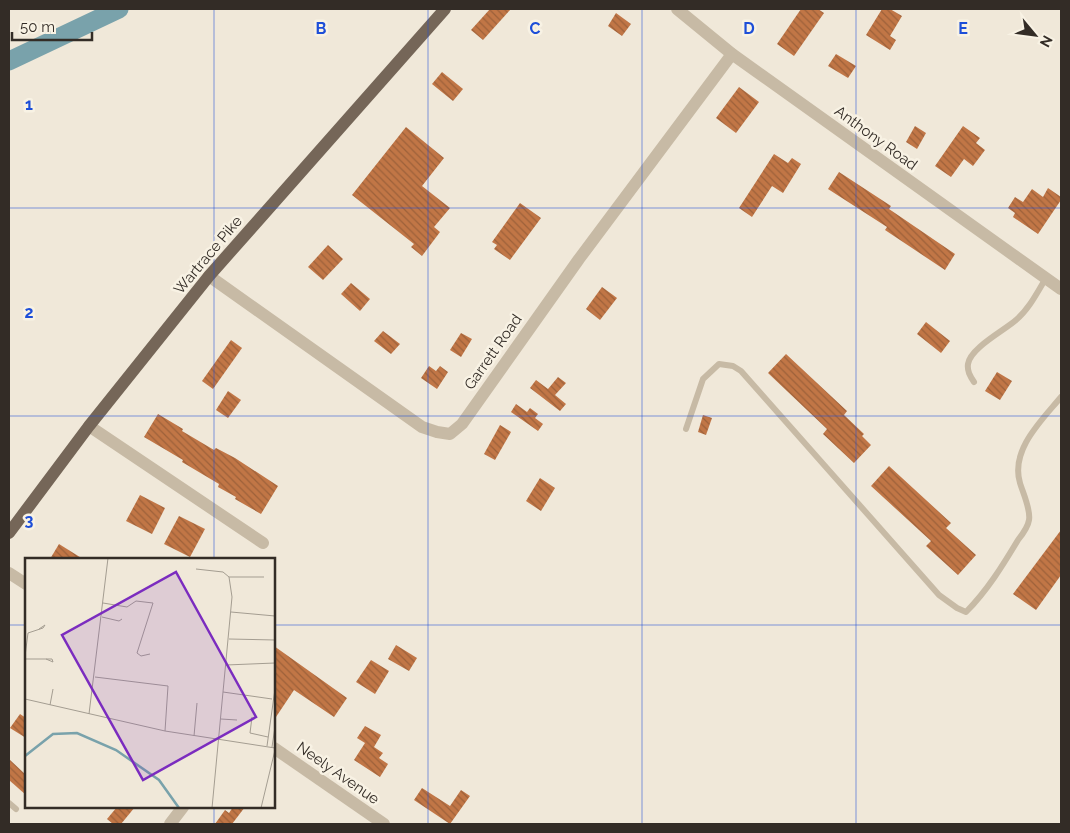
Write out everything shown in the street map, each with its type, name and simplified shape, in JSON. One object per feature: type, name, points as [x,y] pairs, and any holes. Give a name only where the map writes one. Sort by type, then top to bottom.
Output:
[{"type":"main road","name":"Wartrace Pike","points":[[9,533],[89,426],[209,276],[444,9]]},
{"type":"street","name":"Anthony Road","points":[[677,9],[732,54],[1061,289]]},
{"type":"street","name":"Garrett Road","points":[[209,276],[422,426],[437,432],[450,434],[462,424],[579,259],[732,54]]},
{"type":"street","points":[[89,426],[263,543]]},
{"type":"street","points":[[9,573],[25,583]]},
{"type":"street","name":"Neely Avenue","points":[[275,749],[384,824]]},
{"type":"street","points":[[170,824],[182,808]]},
{"type":"lane","points":[[974,382],[968,370],[968,361],[983,344],[1017,319],[1027,308],[1046,278]]},
{"type":"lane","points":[[686,430],[703,379],[719,364],[733,366],[741,371],[939,595],[966,612],[987,588],[1002,566],[1029,519],[1026,501],[1019,480],[1018,463],[1021,452],[1028,440],[1061,397]]},
{"type":"lane","points":[[9,803],[16,809]]},
{"type":"building","points":[[490,9],[511,9],[483,40],[471,30]]},
{"type":"building","points":[[801,9],[818,9],[824,13],[794,56],[777,44]]},
{"type":"building","points":[[882,9],[890,9],[902,16],[890,36],[896,40],[890,50],[866,35]]},
{"type":"building","points":[[616,13],[631,24],[622,36],[608,26]]},
{"type":"building","points":[[836,54],[856,66],[848,78],[828,66]]},
{"type":"building","points":[[442,72],[463,89],[453,101],[432,84]]},
{"type":"building","points":[[739,87],[759,102],[736,133],[716,118]]},
{"type":"building","points":[[915,126],[926,133],[917,149],[906,142]]},
{"type":"building","points":[[963,126],[980,138],[976,143],[985,150],[973,166],[964,159],[951,177],[935,166]]},
{"type":"building","points":[[406,127],[444,158],[422,186],[450,208],[434,227],[440,232],[422,256],[411,247],[414,244],[352,195]]},
{"type":"building","points":[[774,154],[788,163],[792,158],[801,164],[783,193],[772,186],[752,217],[739,208]]},
{"type":"building","points":[[839,172],[891,206],[889,209],[955,254],[945,270],[885,230],[887,227],[828,189]]},
{"type":"building","points":[[1048,188],[1061,197],[1061,200],[1038,234],[1013,217],[1015,213],[1008,208],[1015,197],[1023,202],[1032,189],[1043,197]]},
{"type":"building","points":[[520,203],[541,218],[510,260],[494,249],[497,245],[492,242]]},
{"type":"building","points":[[328,245],[343,259],[323,280],[308,267]]},
{"type":"building","points":[[351,283],[370,299],[360,311],[341,294]]},
{"type":"building","points":[[602,287],[617,298],[600,320],[586,309]]},
{"type":"building","points":[[926,322],[950,341],[941,353],[917,334]]},
{"type":"building","points":[[383,331],[400,344],[391,354],[374,341]]},
{"type":"building","points":[[461,333],[472,339],[461,357],[450,350]]},
{"type":"building","points":[[231,340],[242,348],[213,389],[202,381]]},
{"type":"building","points":[[786,354],[847,411],[844,415],[864,434],[862,436],[871,445],[854,463],[823,434],[827,429],[768,373]]},
{"type":"building","points":[[429,366],[436,371],[440,366],[448,372],[437,389],[421,378]]},
{"type":"building","points":[[997,372],[1012,381],[1000,400],[985,391]]},
{"type":"building","points":[[558,377],[566,383],[555,395],[566,404],[560,411],[530,388],[536,380],[548,389]]},
{"type":"building","points":[[228,391],[241,400],[228,418],[216,410]]},
{"type":"building","points":[[516,404],[527,412],[530,408],[538,414],[535,418],[543,424],[538,431],[511,412]]},
{"type":"building","points":[[158,414],[183,429],[182,431],[214,450],[216,448],[235,458],[278,486],[261,514],[235,499],[236,497],[218,487],[219,484],[182,462],[183,460],[144,437]]},
{"type":"building","points":[[703,415],[712,418],[706,435],[698,432]]},
{"type":"building","points":[[500,425],[511,432],[495,460],[484,454]]},
{"type":"building","points":[[889,466],[951,523],[946,528],[976,555],[958,575],[926,546],[931,541],[871,486]]},
{"type":"building","points":[[540,478],[555,488],[541,511],[526,501]]},
{"type":"building","points":[[140,495],[165,508],[152,534],[126,521]]},
{"type":"building","points":[[179,516],[205,529],[190,557],[164,544]]},
{"type":"building","points":[[1061,530],[1061,575],[1036,610],[1013,594]]},
{"type":"building","points":[[59,544],[81,558],[51,558]]},
{"type":"building","points":[[396,645],[417,658],[409,671],[388,659]]},
{"type":"building","points":[[275,647],[347,698],[334,717],[294,690],[275,718]]},
{"type":"building","points":[[371,660],[389,671],[375,694],[356,682]]},
{"type":"building","points":[[20,714],[25,717],[25,737],[10,728]]},
{"type":"building","points":[[365,726],[381,735],[374,747],[383,753],[379,758],[388,764],[380,777],[354,760],[365,743],[357,738]]},
{"type":"building","points":[[9,759],[25,774],[25,794],[9,780]]},
{"type":"building","points":[[422,788],[450,806],[461,790],[470,796],[450,824],[414,800]]},
{"type":"building","points":[[116,808],[134,808],[121,824],[113,824],[107,819]]},
{"type":"building","points":[[232,808],[244,808],[232,824],[215,824],[225,810],[229,813]]},
{"type":"waterway","points":[[9,61],[119,9]]}]
